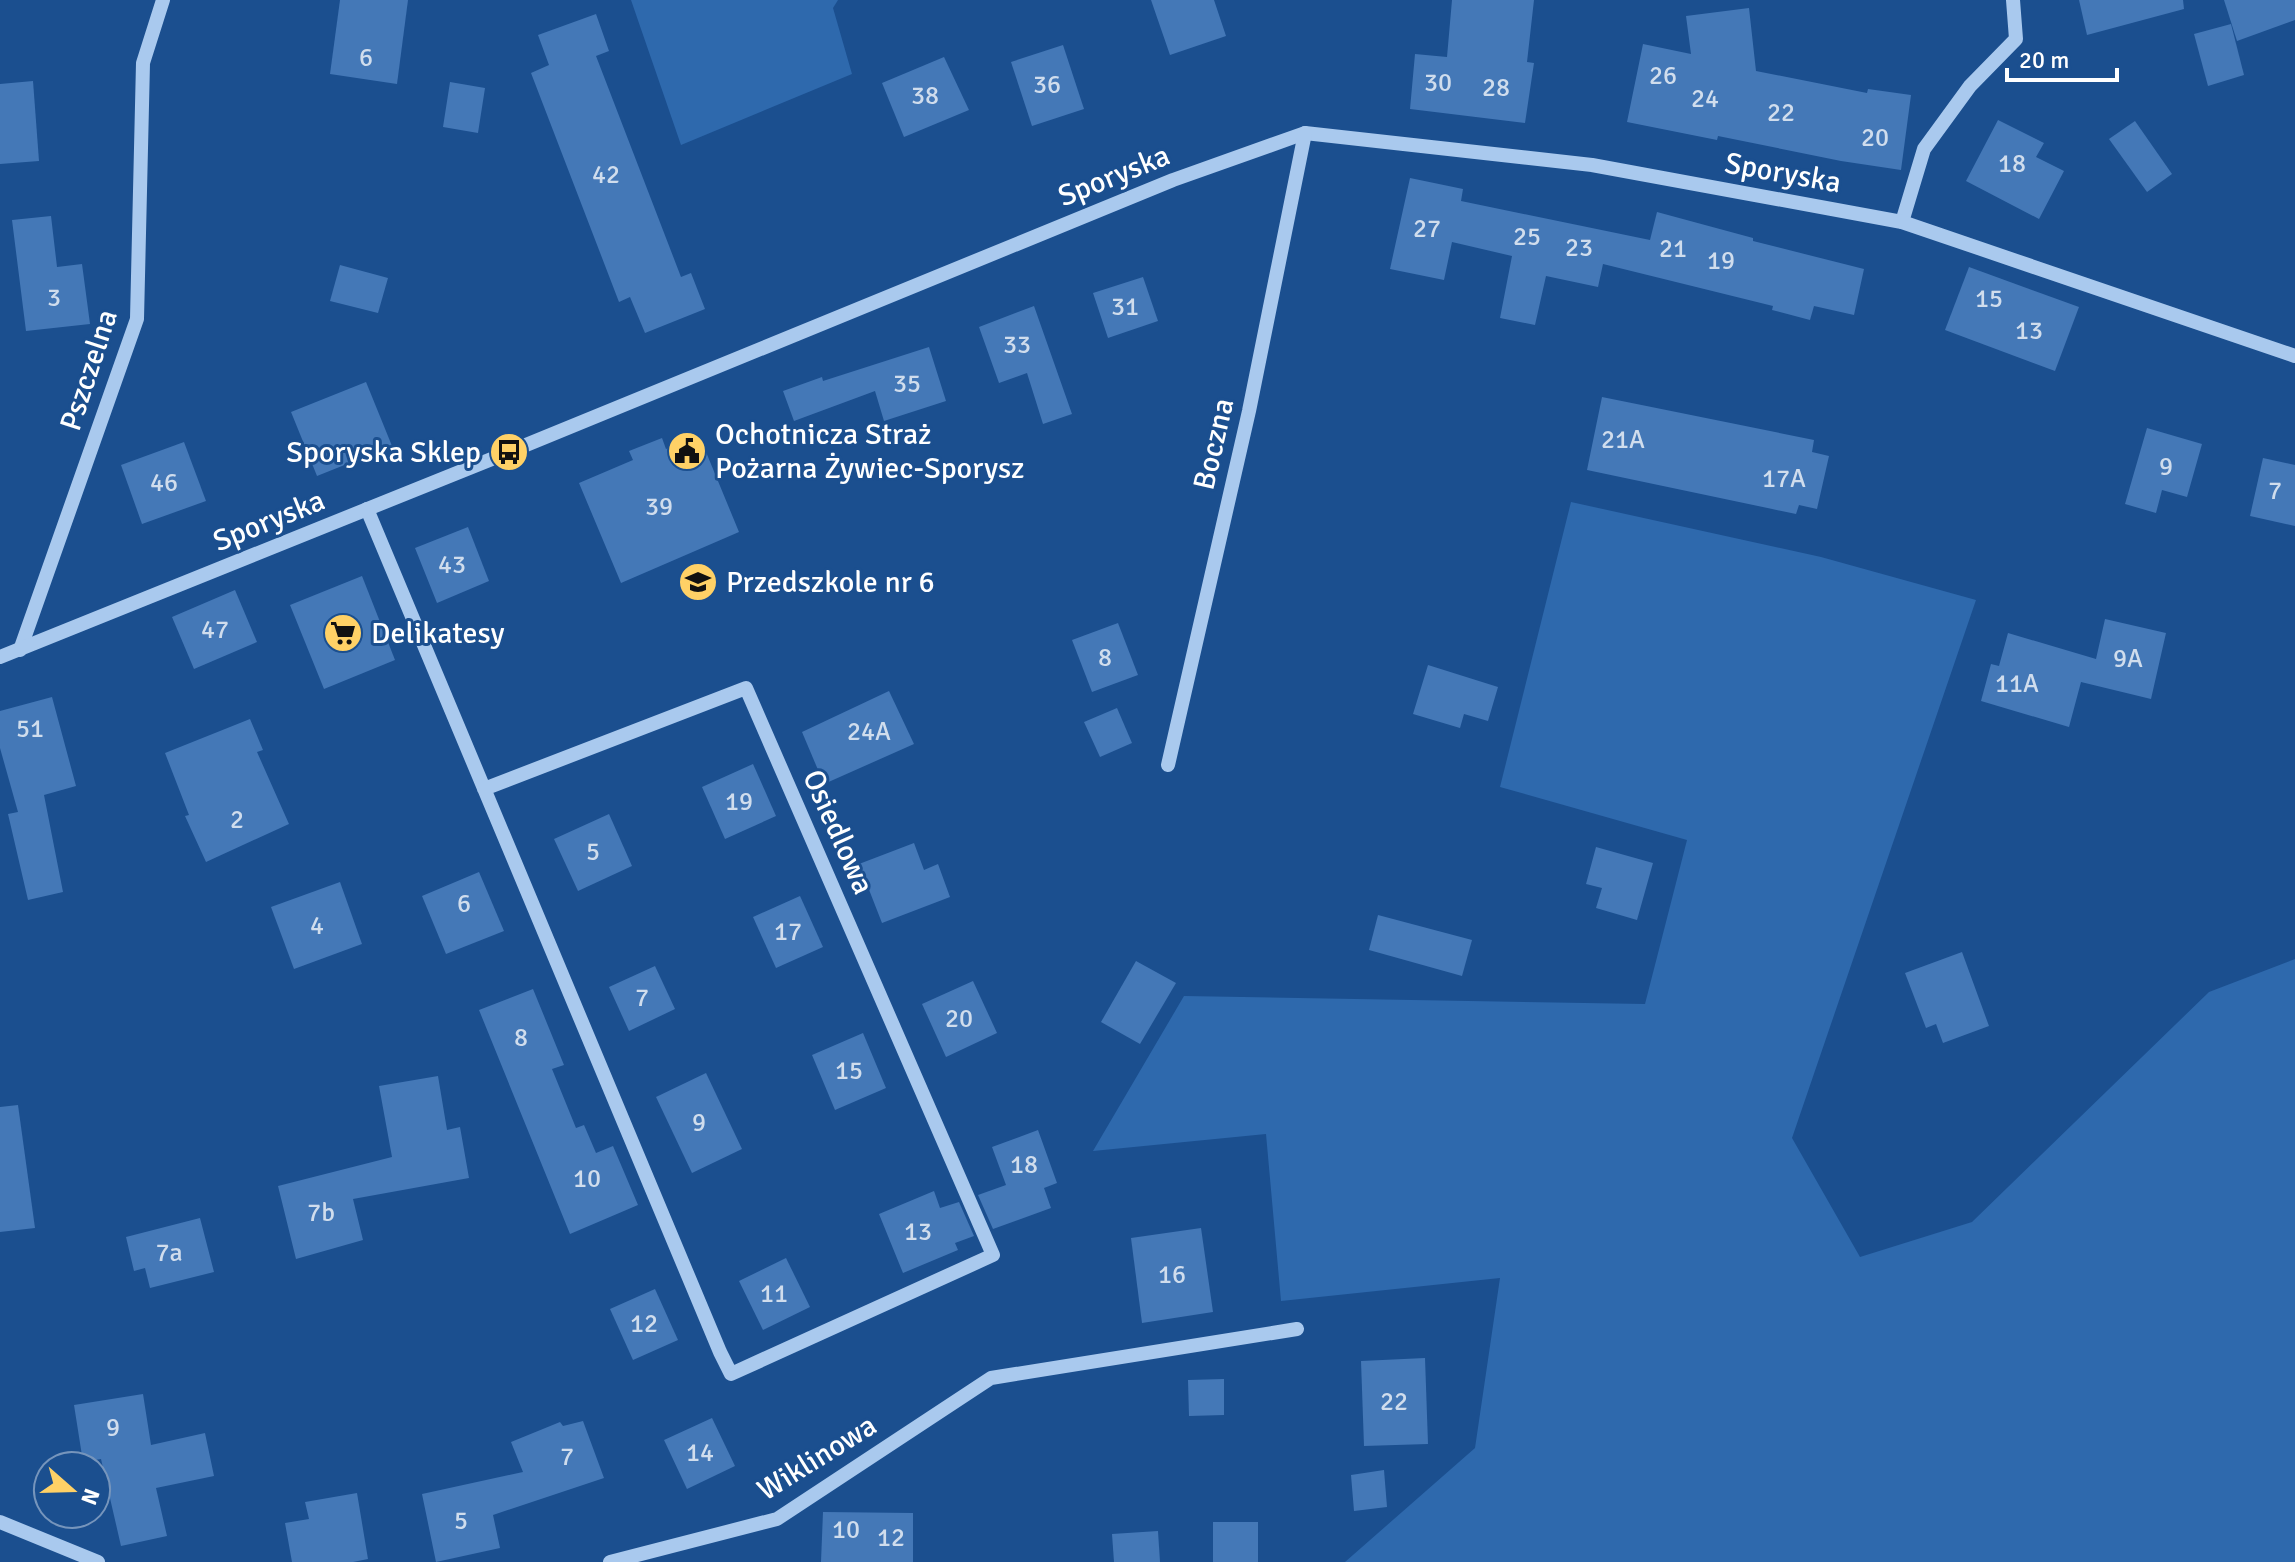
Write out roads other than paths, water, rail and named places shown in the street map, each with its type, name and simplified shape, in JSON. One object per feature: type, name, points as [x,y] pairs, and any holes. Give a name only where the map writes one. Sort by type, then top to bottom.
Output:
[{"type":"street","name":"Pszczelna","points":[[20,650],[137,319],[143,63],[163,0]]},
{"type":"street","points":[[1902,222],[1924,149],[1970,86],[2016,39],[2013,0]]},
{"type":"street","name":"Sporyska","points":[[0,657],[1173,180],[1305,133],[1592,165],[1902,222],[2295,356]]},
{"type":"street","name":"Boczna","points":[[1168,765],[1249,411],[1305,133]]},
{"type":"street","points":[[367,509],[484,789]]},
{"type":"street","name":"Osiedlowa","points":[[746,688],[993,1255],[731,1374],[484,789],[746,688]]},
{"type":"street","name":"Wiklinowa","points":[[610,1562],[777,1519],[991,1378],[1297,1329]]},
{"type":"street","points":[[0,1522],[98,1562]]},
{"type":"place","name":"Ochotnicza Straż Pożarna Żywiec-Sporysz","points":[[687,451]]},
{"type":"place","name":"Sporyska Sklep","points":[[509,452]]},
{"type":"place","name":"Przedszkole nr 6","points":[[698,582]]},
{"type":"place","name":"Delikatesy","points":[[343,633]]}]
